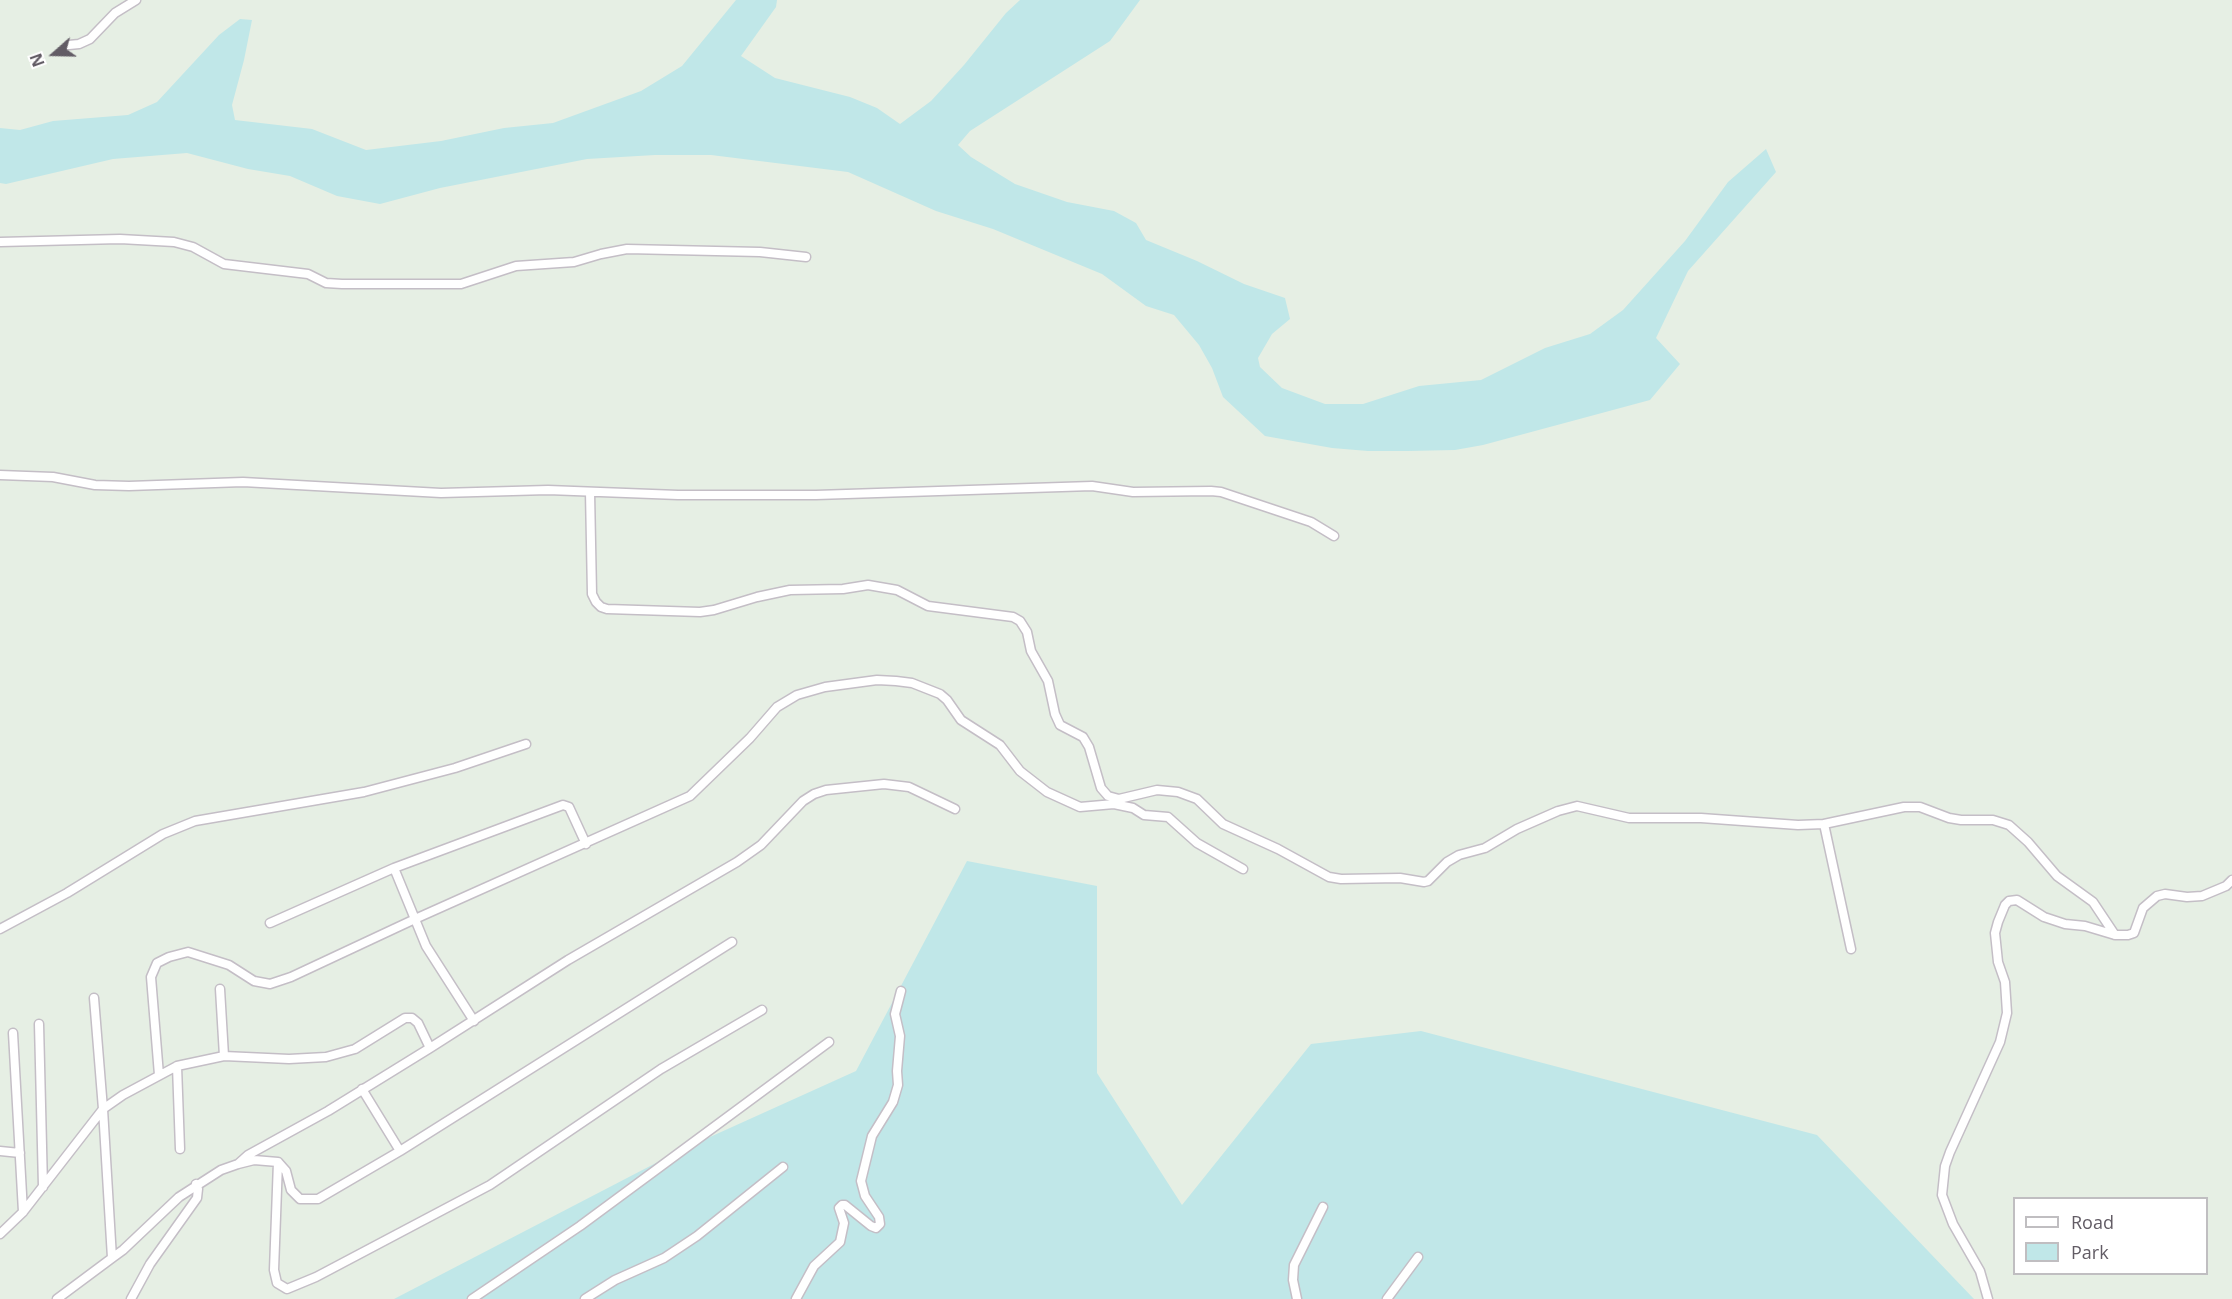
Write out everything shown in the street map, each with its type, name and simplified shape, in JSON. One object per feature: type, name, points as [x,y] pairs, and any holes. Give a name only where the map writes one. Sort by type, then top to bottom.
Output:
[{"type":"street","points":[[69,45],[90,39],[115,13],[136,0]]},
{"type":"street","points":[[0,242],[120,239],[184,243],[224,264],[308,274],[326,283],[342,284],[461,284],[516,266],[574,262],[627,249],[760,252],[807,257]]},
{"type":"street","points":[[0,475],[53,477],[95,485],[243,482],[441,492],[548,490],[816,495],[1092,486],[1133,492],[1211,491],[1221,492],[1311,522],[1334,536]]},
{"type":"street","points":[[590,492],[592,594],[596,602],[607,609],[707,611],[790,590],[843,589],[868,585],[897,590],[928,606],[1013,617],[1020,621],[1027,632],[1031,651],[1048,681],[1055,714],[1060,724],[1083,737],[1089,747],[1101,788],[1114,804]]},
{"type":"street","points":[[159,1074],[151,977],[157,963],[188,952],[229,965],[254,981],[270,984],[311,968],[690,796],[750,738],[777,707],[797,695],[825,687],[877,680],[912,683],[940,694],[961,720],[1000,745],[1020,771],[1047,792],[1071,804],[1088,808],[1114,804],[1133,808],[1144,815],[1168,817],[1197,843],[1244,869]]},
{"type":"street","points":[[0,929],[163,834],[195,821],[364,792],[455,768],[526,744]]},
{"type":"street","points":[[238,1164],[248,1155],[328,1111],[474,1021],[568,960],[737,862],[761,845],[803,801],[814,794],[826,790],[884,784],[909,787],[955,809]]},
{"type":"street","points":[[1108,796],[1119,799],[1157,790],[1178,792],[1197,799],[1222,824],[1278,849],[1329,877],[1341,879],[1400,878],[1428,881],[1447,862],[1459,855],[1485,848],[1517,829],[1558,811],[1577,806],[1629,818],[1701,818],[1824,825],[1904,807],[1920,807],[1961,820],[2000,821],[2018,833],[2065,883],[2092,902],[2115,935]]},
{"type":"street","points":[[270,922],[394,868],[563,805],[569,807],[586,844]]},
{"type":"street","points":[[1824,825],[1851,949]]},
{"type":"street","points":[[394,868],[426,945],[474,1021]]},
{"type":"street","points":[[1988,1299],[1980,1271],[1953,1224],[1942,1196],[1950,1152],[2000,1042],[2007,1012],[2005,982],[1998,962],[1995,933],[2005,906],[2009,901],[2017,900],[2044,917],[2066,924],[2085,926],[2115,935],[2128,935],[2134,933],[2143,908],[2157,896],[2165,894],[2187,897],[2202,896],[2226,886],[2232,880]]},
{"type":"street","points":[[57,1299],[123,1250],[178,1197],[221,1170],[254,1160],[278,1162],[286,1171],[291,1190],[300,1199],[318,1199],[400,1151],[732,942]]},
{"type":"street","points":[[220,989],[224,1056]]},
{"type":"street","points":[[796,1299],[814,1266],[840,1242],[844,1222],[839,1208],[842,1205],[871,1226],[876,1228],[880,1224],[879,1217],[865,1196],[861,1181],[872,1136],[893,1102],[898,1085],[900,1036],[895,1014],[901,991]]},
{"type":"street","points":[[94,998],[112,1258]]},
{"type":"street","points":[[278,1162],[274,1270],[277,1283],[287,1289],[316,1278],[490,1185],[661,1069],[762,1010]]},
{"type":"street","points":[[0,1234],[23,1212],[103,1109],[159,1074],[177,1066],[224,1056],[289,1059],[326,1057],[355,1048],[405,1018],[412,1018],[418,1023],[430,1048]]},
{"type":"street","points":[[39,1024],[43,1187]]},
{"type":"street","points":[[13,1033],[23,1212]]},
{"type":"street","points":[[472,1299],[580,1226],[829,1042]]},
{"type":"street","points":[[177,1066],[180,1149]]},
{"type":"street","points":[[362,1089],[400,1151]]},
{"type":"street","points":[[0,1151],[20,1153]]},
{"type":"street","points":[[585,1299],[615,1280],[664,1258],[697,1236],[783,1167]]},
{"type":"street","points":[[131,1299],[150,1264],[196,1198],[198,1189],[196,1184]]},
{"type":"street","points":[[1297,1299],[1293,1280],[1294,1264],[1323,1207]]},
{"type":"street","points":[[1387,1299],[1418,1257]]},
{"type":"green space","points":[[736,0],[777,0],[776,7],[741,56],[775,78],[850,97],[877,108],[900,124],[931,101],[1006,13],[1020,0],[1140,0],[1110,41],[970,131],[958,145],[971,157],[1015,184],[1067,202],[1114,211],[1136,223],[1146,240],[1244,284],[1285,298],[1290,319],[1272,334],[1258,358],[1260,367],[1282,388],[1325,404],[1363,404],[1419,386],[1481,380],[1545,348],[1590,334],[1623,310],[1685,241],[1728,182],[1766,149],[1776,172],[1688,271],[1656,338],[1680,364],[1650,400],[1483,445],[1455,450],[1408,451],[1332,448],[1265,436],[1223,397],[1212,368],[1199,345],[1174,315],[1146,306],[1102,274],[993,229],[936,211],[848,172],[711,155],[655,155],[587,159],[440,188],[380,204],[337,196],[290,176],[248,169],[187,153],[113,159],[6,184],[0,183],[0,128],[20,130],[53,121],[128,115],[157,102],[219,35],[240,19],[252,20],[232,105],[235,120],[312,129],[366,150],[441,141],[504,128],[553,123],[641,91],[682,66]]},
{"type":"green space","points":[[967,861],[1097,886],[1097,1073],[1182,1205],[1311,1044],[1421,1031],[1817,1135],[1974,1299],[394,1299],[679,1151],[856,1071]]}]
